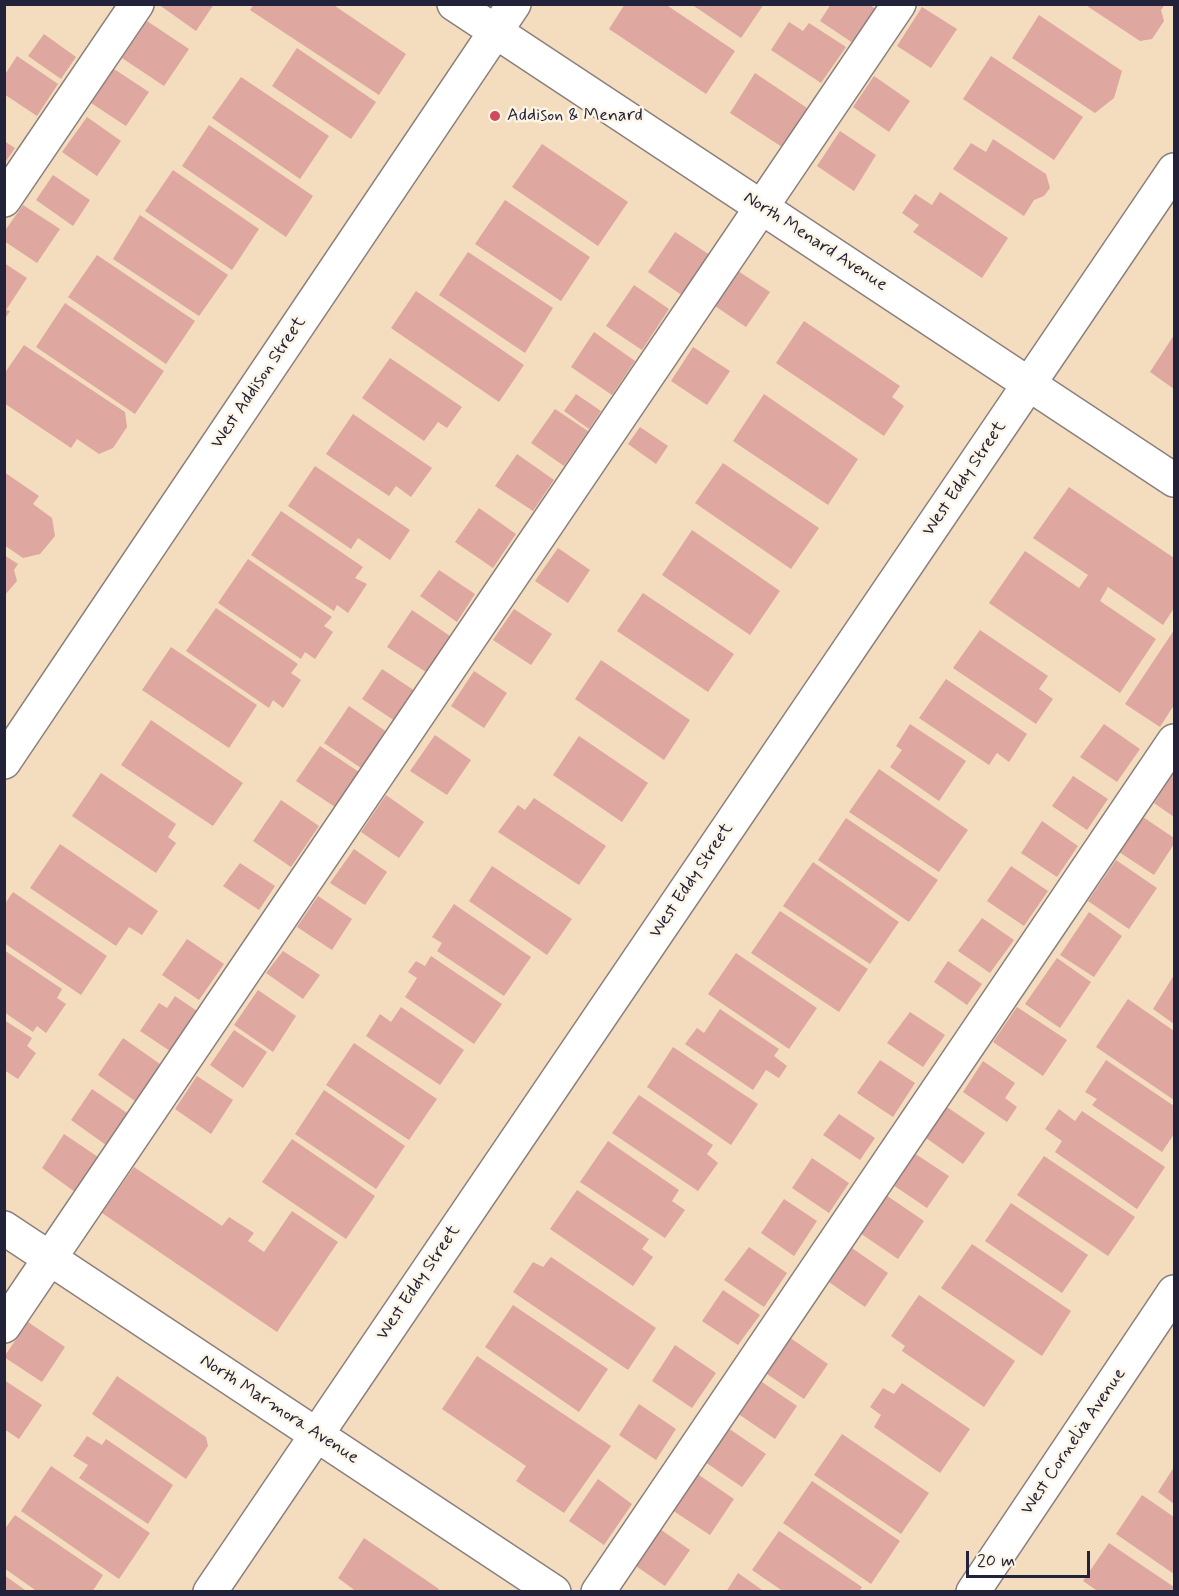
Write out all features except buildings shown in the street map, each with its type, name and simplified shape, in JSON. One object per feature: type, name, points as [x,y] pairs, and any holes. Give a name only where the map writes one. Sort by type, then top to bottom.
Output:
[{"type":"street","points":[[4,200],[137,4]]},
{"type":"street","name":"North Menard Avenue","points":[[454,4],[1174,480]]},
{"type":"street","name":"West Addison Street","points":[[4,762],[514,4]]},
{"type":"street","points":[[4,1326],[899,4]]},
{"type":"street","name":"West Eddy Street","points":[[210,1592],[1174,170]]},
{"type":"street","points":[[598,1592],[1174,741]]},
{"type":"street","name":"North Marmora Avenue","points":[[4,1228],[554,1592]]},
{"type":"street","name":"West Cornelia Avenue","points":[[973,1592],[1174,1292]]},
{"type":"place","name":"Addison & Menard","points":[[495,116]]}]
